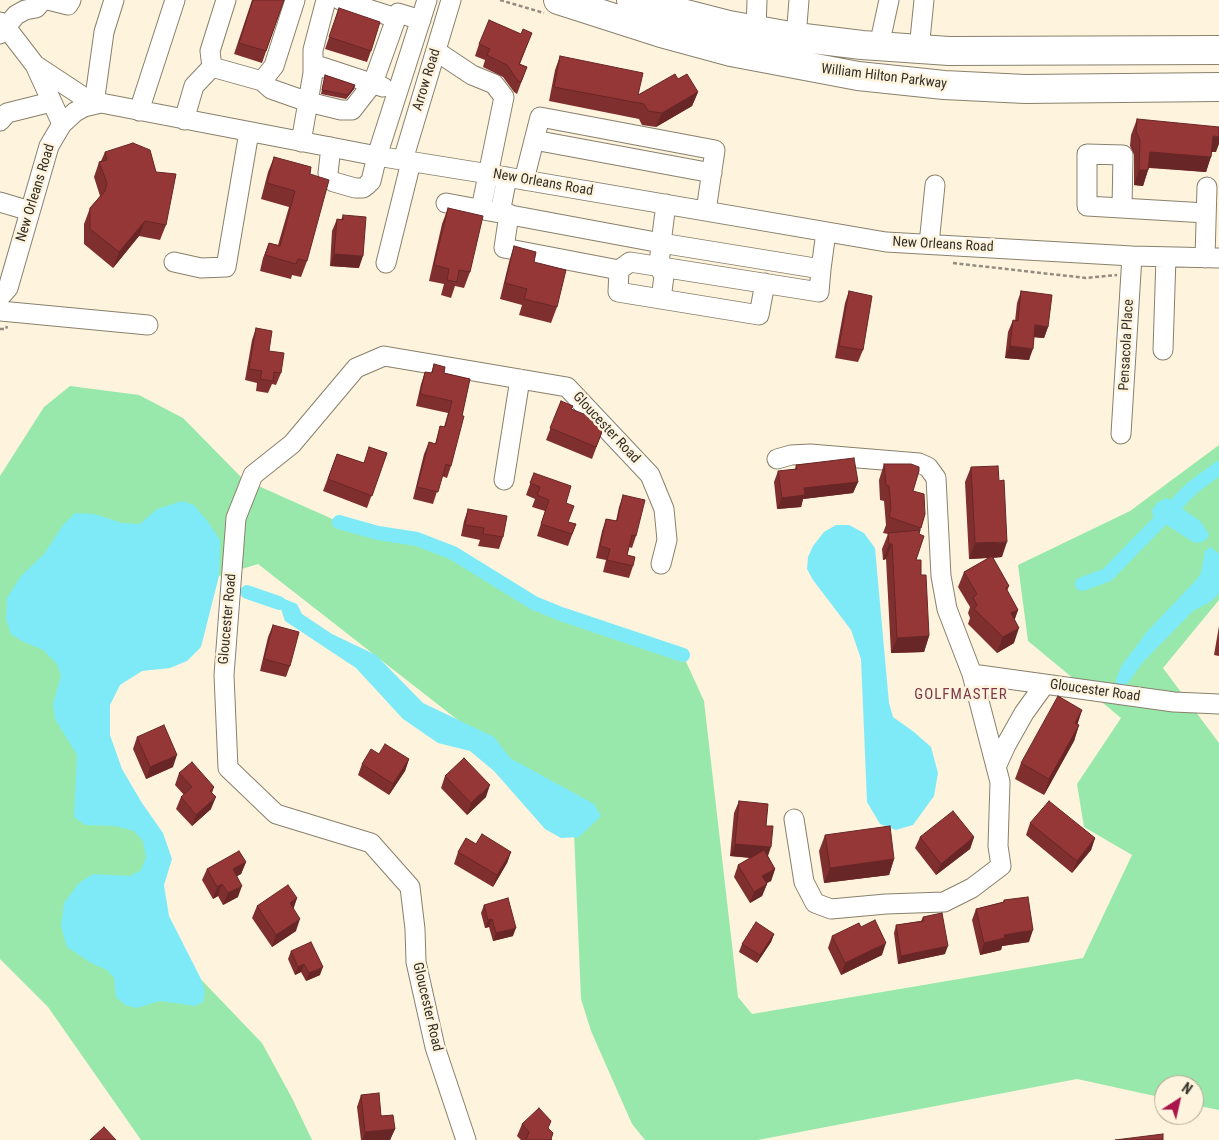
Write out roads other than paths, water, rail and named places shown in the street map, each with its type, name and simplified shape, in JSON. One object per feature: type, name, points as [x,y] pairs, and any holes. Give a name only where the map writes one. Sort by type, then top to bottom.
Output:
[{"type":"highway","name":"William Hilton Parkway","points":[[558,0],[661,33],[731,52],[848,75],[1026,89],[1219,87]]},
{"type":"highway","name":"William Hilton Parkway","points":[[631,0],[682,6],[729,25],[862,46],[1052,52],[1219,50]]},
{"type":"highway","points":[[899,80],[914,66],[919,49]]},
{"type":"street","points":[[43,0],[36,8],[22,5],[16,15],[2,27],[35,65],[62,124]]},
{"type":"street","points":[[48,0],[68,5],[71,0]]},
{"type":"street","points":[[35,65],[94,104],[104,32],[114,0]]},
{"type":"street","points":[[139,111],[175,0]]},
{"type":"street","points":[[212,67],[210,51],[226,0]]},
{"type":"street","points":[[262,81],[274,66],[294,0]]},
{"type":"street","points":[[301,142],[313,64],[313,50],[326,0]]},
{"type":"street","points":[[340,0],[421,20]]},
{"type":"street","name":"Arrow Road","points":[[331,147],[328,173],[334,182],[355,188],[363,188],[371,181],[377,156],[427,0]]},
{"type":"street","name":"Arrow Road","points":[[386,263],[407,161],[451,0]]},
{"type":"street","points":[[756,29],[757,0]]},
{"type":"street","points":[[796,37],[799,0]]},
{"type":"street","points":[[879,46],[889,0]]},
{"type":"street","points":[[919,49],[924,0]]},
{"type":"street","points":[[212,67],[262,81],[271,89],[308,102],[342,110],[352,110],[373,84],[390,11]]},
{"type":"street","points":[[436,50],[472,76],[494,84],[504,97],[506,177],[504,248],[619,270],[630,262],[819,292],[826,232]]},
{"type":"street","points":[[313,64],[398,92]]},
{"type":"street","points":[[184,120],[194,86],[212,67]]},
{"type":"street","points":[[3,117],[51,102]]},
{"type":"street","name":"New Orleans Road","points":[[0,297],[8,288],[48,146],[62,124],[75,112],[101,103],[377,156],[886,242],[1132,256],[1212,258]]},
{"type":"street","points":[[482,209],[534,140],[540,117],[716,150],[706,211]]},
{"type":"street","points":[[174,262],[201,268],[226,267],[249,132]]},
{"type":"street","points":[[928,244],[935,185]]},
{"type":"street","points":[[1207,187],[1206,213],[1212,258]]},
{"type":"street","points":[[0,202],[30,211]]},
{"type":"street","points":[[446,202],[661,243],[821,269]]},
{"type":"street","points":[[661,299],[664,276],[659,266],[666,204]]},
{"type":"street","points":[[1122,208],[1206,213]]},
{"type":"street","name":"Pensacola Place","points":[[1121,434],[1132,256]]},
{"type":"street","points":[[1163,350],[1166,257]]},
{"type":"street","points":[[619,270],[618,292],[759,315],[765,283]]},
{"type":"street","points":[[0,311],[148,325]]},
{"type":"street","name":"Gloucester Road","points":[[466,1140],[435,1047],[416,962],[415,928],[410,887],[371,843],[276,814],[228,768],[224,675],[236,518],[253,475],[292,444],[356,368],[384,356],[567,387],[650,475],[664,509],[667,540],[660,564]]},
{"type":"street","points":[[504,480],[520,379]]},
{"type":"street","points":[[777,460],[791,455],[810,454],[919,462],[928,467],[936,478],[941,576],[947,609],[972,674],[1000,782],[998,846],[1001,866],[972,888],[944,902],[886,904],[831,909],[815,904],[804,882],[794,819]]},
{"type":"street","name":"Gloucester Road","points":[[972,674],[1174,702],[1219,704]]},
{"type":"street","points":[[996,767],[1024,713],[1045,684]]},
{"type":"water","points":[[1167,498],[1200,521],[1209,534],[1207,539],[1200,543],[1193,542],[1153,516],[1152,510],[1158,502]]},
{"type":"water","points":[[182,501],[194,505],[220,540],[219,576],[201,647],[187,661],[170,668],[142,671],[120,685],[110,705],[110,735],[122,769],[163,833],[172,859],[164,885],[169,916],[201,979],[205,992],[203,1002],[195,1006],[160,1001],[137,1008],[125,1005],[116,997],[114,978],[107,970],[91,963],[67,947],[61,926],[64,903],[79,883],[93,874],[130,876],[141,870],[146,857],[143,841],[134,831],[115,826],[85,825],[74,817],[77,755],[55,719],[53,704],[61,676],[57,664],[43,650],[11,634],[6,619],[7,598],[21,576],[44,554],[63,525],[75,513],[94,514],[122,523],[140,524],[157,509]]},
{"type":"water","points":[[836,525],[849,525],[864,533],[875,548],[889,703],[893,717],[931,747],[938,773],[934,796],[913,825],[896,830],[880,824],[867,802],[861,659],[851,630],[813,580],[807,569],[808,557],[813,546],[824,532]]},
{"type":"water","points":[[1210,547],[1219,553],[1219,594],[1210,602],[1193,611],[1143,662],[1128,683],[1121,688],[1116,686],[1116,679],[1122,665],[1144,635],[1197,579],[1201,573],[1205,551]]},
{"type":"water","points":[[282,598],[297,604],[302,614],[332,634],[376,655],[423,703],[494,737],[510,758],[594,804],[601,816],[579,837],[561,838],[545,829],[494,771],[470,751],[438,743],[403,719],[356,668],[285,621],[279,603]]},
{"type":"waterway","points":[[1082,584],[1107,575],[1192,488],[1219,468]]},
{"type":"waterway","points":[[339,522],[378,533],[417,539],[453,553],[534,603],[683,655]]},
{"type":"waterway","points":[[247,592],[279,603]]},
{"type":"district","name":"GOLFMASTER","points":[[961,695]]}]
